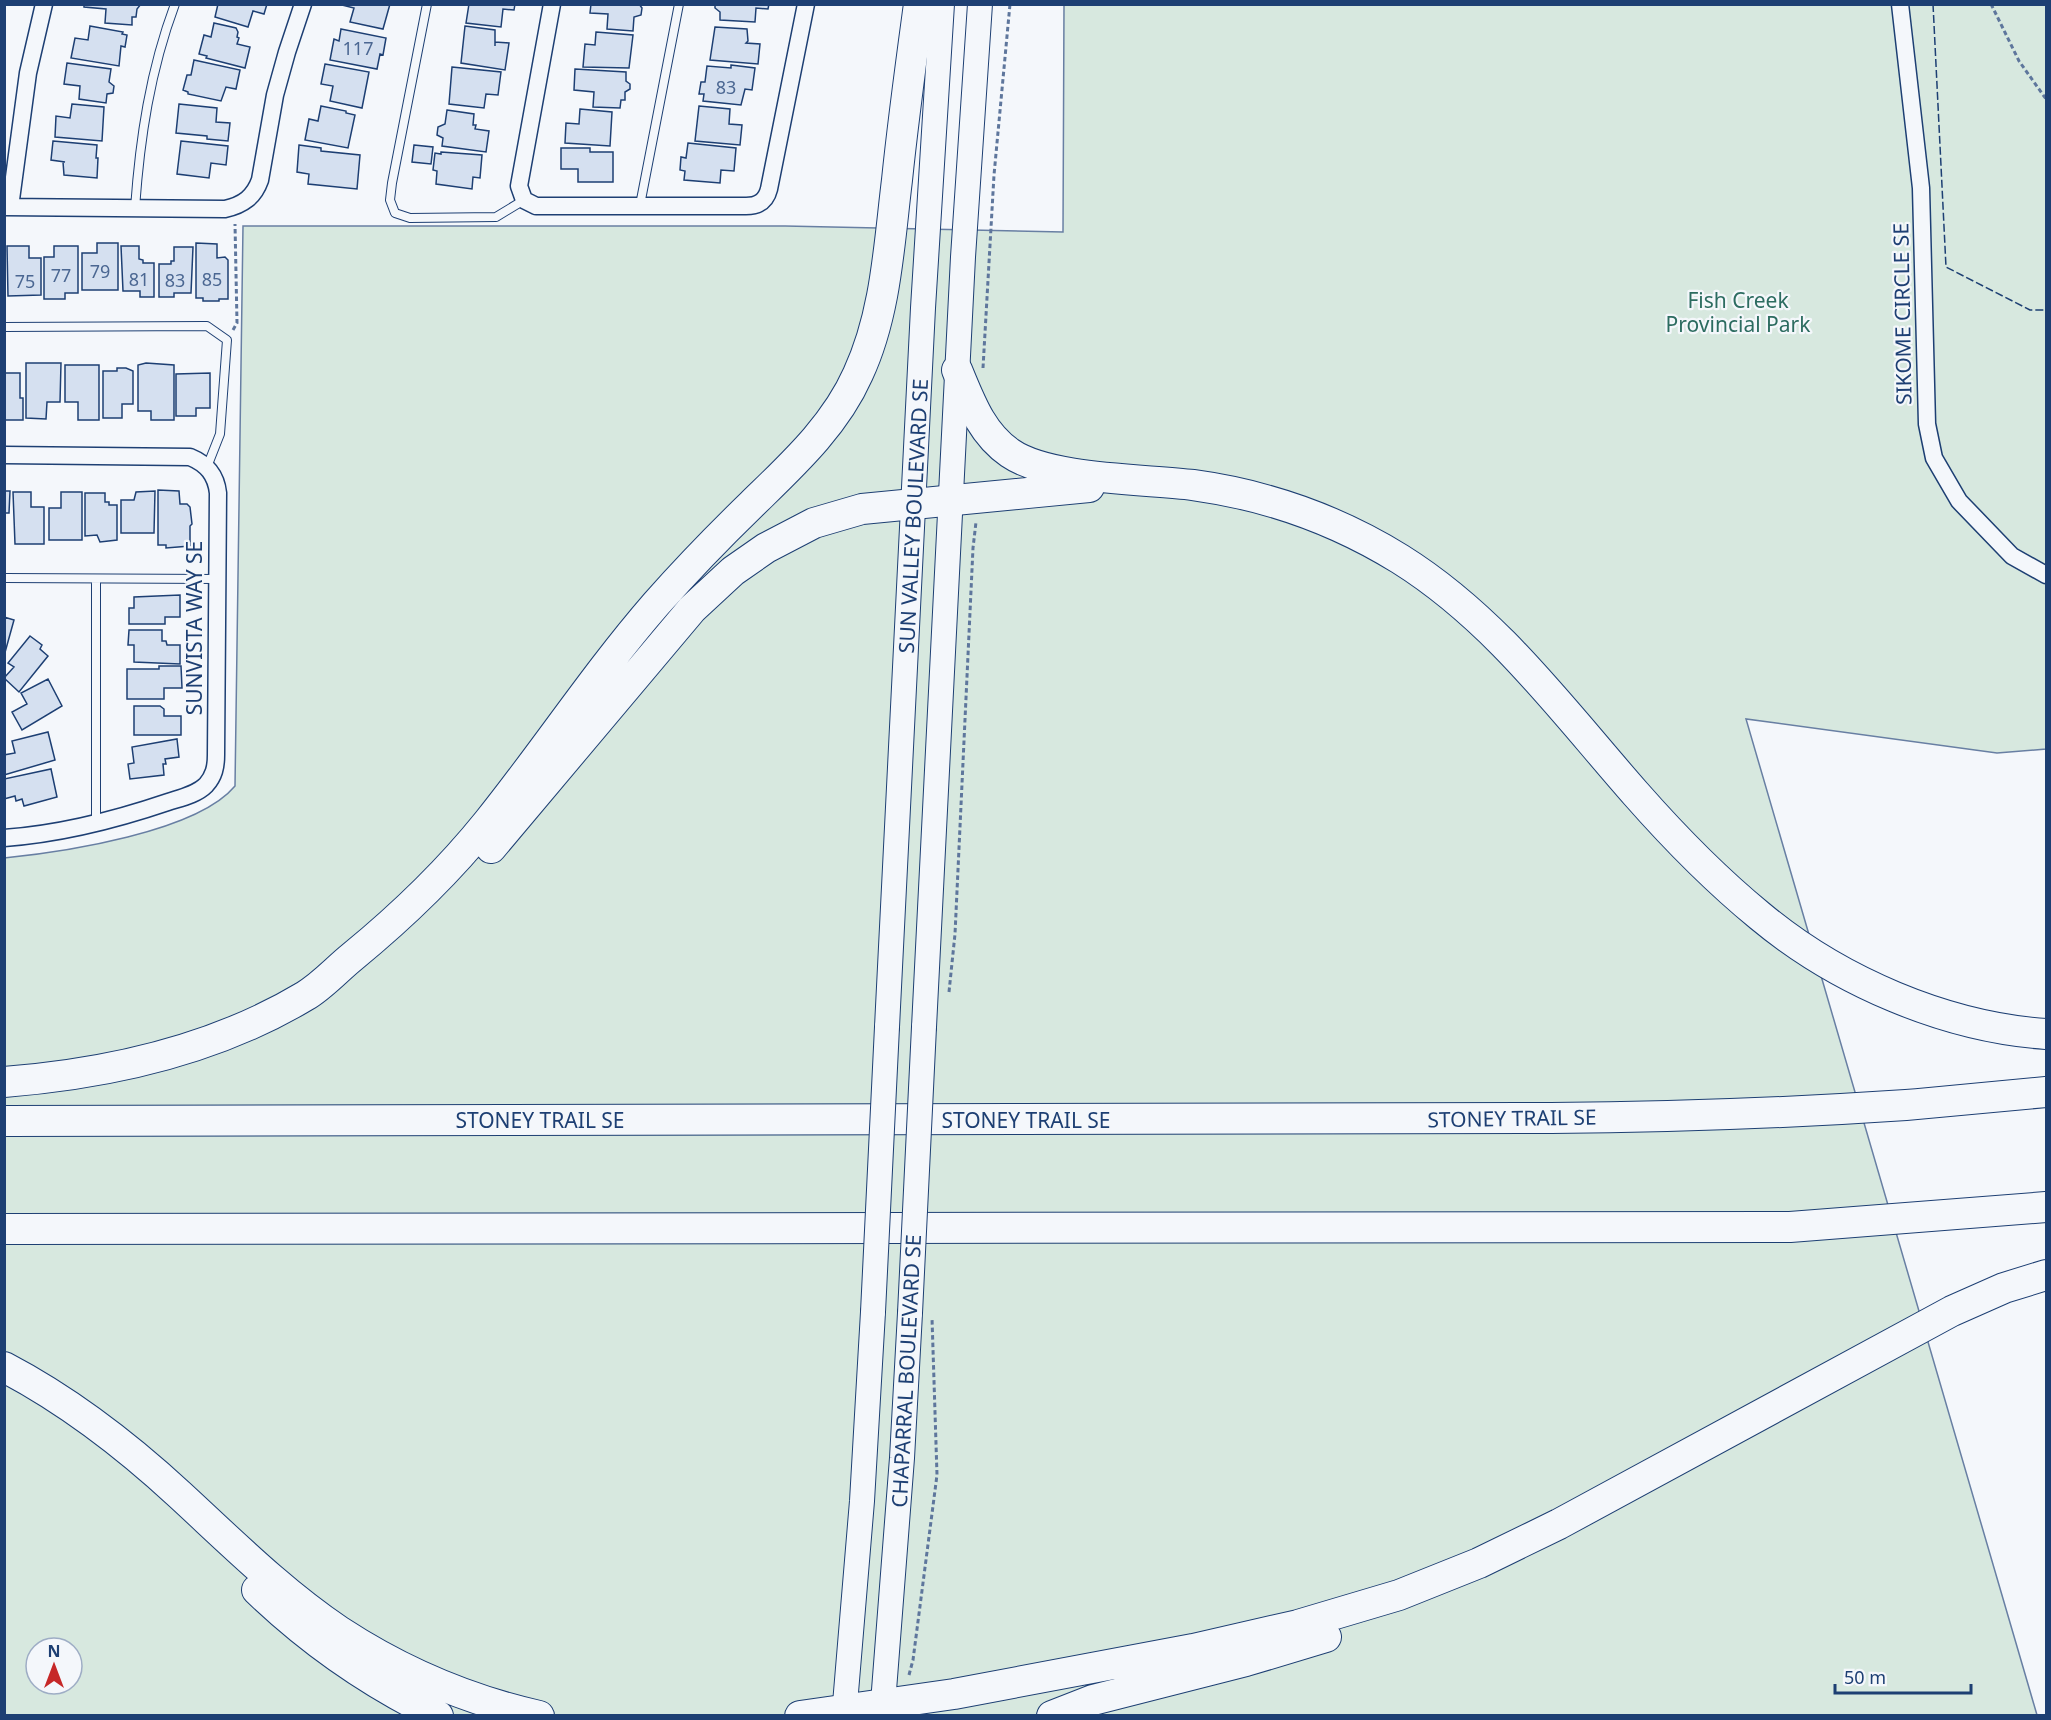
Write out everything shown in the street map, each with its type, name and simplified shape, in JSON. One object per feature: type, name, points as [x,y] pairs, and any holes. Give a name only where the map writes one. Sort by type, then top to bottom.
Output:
[{"type":"highway","points":[[309,994],[395,921],[447,870],[490,820],[641,622],[685,572],[809,447],[843,403],[858,376],[868,350],[882,294],[919,4]]},
{"type":"highway","points":[[970,371],[981,423],[998,444],[1017,458],[1050,469],[1226,491],[1274,502],[1336,525],[1403,561],[1452,597],[1500,640],[1549,691],[1637,795],[1717,878],[1760,916],[1799,946],[1840,970],[1932,1012],[1980,1024],[2046,1034]]},
{"type":"highway","points":[[4,1082],[105,1069],[169,1053],[241,1027],[309,994],[350,970],[402,932],[461,879],[526,807],[702,598],[732,571],[783,539],[820,520],[862,509],[1155,482]]},
{"type":"highway","name":"STONEY TRAIL SE","points":[[4,1121],[1599,1118],[1693,1116],[1906,1105],[2046,1092]]},
{"type":"highway","points":[[4,1229],[1790,1227],[2046,1207]]},
{"type":"highway","points":[[800,1716],[882,1710],[1193,1648],[1330,1617],[1433,1582],[1479,1563],[1559,1524],[1952,1311],[2004,1288],[2046,1275]]},
{"type":"highway","points":[[4,1367],[57,1397],[117,1441],[254,1564],[339,1630],[429,1680],[486,1702],[539,1716]]},
{"type":"highway","points":[[76,1410],[131,1462],[219,1553],[297,1627],[350,1666],[411,1703],[438,1716]]},
{"type":"highway","points":[[1052,1716],[1093,1700],[1246,1661],[1364,1625],[1447,1589],[1488,1568],[1559,1524]]},
{"type":"main road","name":"SUN VALLEY BOULEVARD SE","points":[[887,1027],[932,146],[942,4]]},
{"type":"main road","name":"SUN VALLEY BOULEVARD SE","points":[[924,1027],[950,500],[970,371],[980,4]]},
{"type":"main road","name":"CHAPARRAL BOULEVARD SE","points":[[844,1713],[862,1501],[887,1027]]},
{"type":"main road","name":"CHAPARRAL BOULEVARD SE","points":[[882,1710],[902,1458],[921,1313],[924,1027]]},
{"type":"street","points":[[44,4],[28,73],[7,207],[225,209],[235,207],[250,198],[259,183],[274,95],[303,4]]},
{"type":"street","points":[[552,4],[519,186],[524,200],[536,206],[757,205],[765,198],[769,189],[806,4]]},
{"type":"street","name":"SIKOME CIRCLE SE","points":[[1900,4],[1921,188],[1927,424],[1934,458],[1959,501],[2012,556],[2046,575]]},
{"type":"street","points":[[4,455],[181,456],[190,457],[207,467]]},
{"type":"street","name":"SUNVISTA WAY SE","points":[[4,838],[49,832],[140,812],[188,796],[206,785],[215,769],[218,493],[217,483],[207,467]]},
{"type":"lane","points":[[135,208],[139,151],[145,111],[155,65],[175,4]]},
{"type":"lane","points":[[427,4],[392,183],[390,200],[395,213],[410,218],[496,217],[524,200]]},
{"type":"lane","points":[[640,205],[679,4]]},
{"type":"lane","points":[[4,327],[207,326],[227,340],[220,434],[207,467]]},
{"type":"lane","points":[[4,578],[217,579]]},
{"type":"lane","points":[[96,579],[96,823]]},
{"type":"path","points":[[970,371],[993,183],[1010,4]]},
{"type":"path","points":[[1991,4],[2019,61],[2046,99]]},
{"type":"path","points":[[227,340],[237,323],[235,207]]},
{"type":"path","points":[[949,993],[956,934],[976,518]]},
{"type":"path","points":[[908,1678],[913,1660],[937,1475],[921,1313]]},
{"type":"green space","name":"Fish Creek Provincial Park","points":[[1064,5],[2046,5],[2046,749],[1997,753],[1746,719],[2037,1715],[5,1715],[4,858],[93,845],[161,827],[191,816],[217,802],[235,786],[243,226],[785,226],[1063,232]]},
{"type":"building","points":[[84,4],[141,4],[137,9],[136,17],[132,17],[132,25],[105,23],[106,9],[84,7]]},
{"type":"building","points":[[218,4],[267,4],[264,14],[253,11],[248,27],[215,17]]},
{"type":"building","points":[[390,4],[383,29],[350,22],[354,8],[342,5]]},
{"type":"building","points":[[469,4],[515,4],[514,10],[503,9],[501,27],[466,23]]},
{"type":"building","points":[[591,4],[639,4],[642,8],[641,15],[634,17],[633,31],[607,29],[608,14],[590,13]]},
{"type":"building","points":[[715,4],[769,4],[768,9],[756,8],[755,22],[720,20],[720,12],[715,8]]},
{"type":"building","points":[[214,23],[236,28],[239,38],[237,44],[250,47],[245,68],[199,54],[204,35],[211,37]]},
{"type":"building","points":[[90,26],[123,32],[122,34],[127,35],[125,47],[121,46],[119,66],[71,58],[75,38],[88,40]]},
{"type":"building","points":[[465,26],[495,30],[495,42],[509,43],[505,70],[461,63]]},
{"type":"building","points":[[715,27],[747,29],[748,41],[746,43],[760,44],[758,64],[710,60]]},
{"type":"building","points":[[341,29],[386,38],[383,55],[380,54],[377,69],[330,60],[334,39],[339,41]]},
{"type":"building","points":[[596,32],[633,35],[629,68],[583,67],[585,44],[595,45]]},
{"type":"building","points":[[194,60],[240,70],[236,89],[226,87],[221,101],[188,94],[183,90],[187,75],[191,75]]},
{"type":"building","points":[[67,63],[111,69],[109,82],[114,86],[113,93],[107,94],[106,103],[79,99],[80,86],[64,84]]},
{"type":"building","points":[[325,64],[369,72],[362,108],[330,101],[333,86],[321,84]]},
{"type":"building","points":[[731,65],[755,68],[752,90],[745,89],[741,105],[703,101],[704,94],[699,94],[701,82],[705,82],[707,66],[731,68]]},
{"type":"building","points":[[452,67],[501,72],[498,95],[486,94],[484,108],[449,104]]},
{"type":"building","points":[[575,69],[626,72],[626,81],[630,84],[630,89],[625,92],[625,100],[621,100],[620,108],[593,107],[594,92],[574,90]]},
{"type":"building","points":[[72,104],[104,107],[102,141],[55,137],[56,116],[70,118]]},
{"type":"building","points":[[179,104],[217,108],[216,122],[230,123],[228,141],[176,133]]},
{"type":"building","points":[[321,106],[355,115],[348,148],[305,140],[309,119],[318,121]]},
{"type":"building","points":[[699,106],[730,109],[729,124],[742,125],[740,145],[695,141]]},
{"type":"building","points":[[580,109],[612,112],[610,146],[565,143],[566,123],[579,124]]},
{"type":"building","points":[[447,110],[474,114],[475,129],[489,131],[486,152],[442,146],[443,138],[437,135],[438,127],[445,124]]},
{"type":"building","points":[[53,141],[97,145],[97,178],[64,175],[63,162],[65,162],[51,160]]},
{"type":"building","points":[[181,141],[228,146],[226,165],[211,163],[209,178],[177,174]]},
{"type":"building","points":[[688,143],[736,148],[734,171],[721,170],[720,183],[684,180],[685,171],[680,170],[681,157],[686,158]]},
{"type":"building","points":[[299,145],[321,148],[321,151],[360,155],[357,189],[308,184],[309,174],[297,172]]},
{"type":"building","points":[[414,145],[433,147],[431,164],[412,162]]},
{"type":"building","points":[[561,148],[590,148],[590,152],[613,152],[613,182],[578,182],[578,169],[561,169]]},
{"type":"building","points":[[441,152],[482,155],[480,178],[473,177],[472,189],[436,184],[437,171],[433,170],[435,153],[441,154]]},
{"type":"building","points":[[97,243],[118,243],[118,290],[82,290],[82,253],[97,253]]},
{"type":"building","points":[[196,243],[217,244],[217,258],[225,257],[228,260],[228,299],[203,301],[203,298],[196,298]]},
{"type":"building","points":[[7,246],[29,246],[29,258],[41,258],[41,295],[8,296]]},
{"type":"building","points":[[54,246],[78,246],[78,293],[65,293],[65,299],[44,299],[44,257],[54,257]]},
{"type":"building","points":[[121,246],[139,246],[139,259],[143,260],[143,263],[154,263],[154,297],[140,297],[140,291],[123,291]]},
{"type":"building","points":[[174,247],[193,247],[191,293],[174,293],[174,297],[159,297],[159,264],[171,264],[171,261],[174,261]]},
{"type":"building","points":[[26,363],[61,363],[60,402],[47,402],[46,419],[26,418]]},
{"type":"building","points":[[146,363],[174,365],[174,420],[151,420],[151,411],[138,411],[138,365]]},
{"type":"building","points":[[65,365],[99,365],[99,420],[78,420],[78,402],[65,402]]},
{"type":"building","points":[[117,368],[133,371],[133,404],[122,404],[122,418],[103,418],[103,371],[117,371]]},
{"type":"building","points":[[4,373],[20,373],[23,420],[4,420]]},
{"type":"building","points":[[210,373],[210,408],[196,408],[196,416],[176,416],[176,374]]},
{"type":"building","points":[[158,490],[179,491],[180,504],[187,504],[190,507],[192,524],[190,526],[190,546],[166,548],[166,545],[158,545]]},
{"type":"building","points":[[4,491],[10,491],[9,513],[5,513],[4,523]]},
{"type":"building","points":[[155,491],[154,533],[121,533],[121,500],[134,500],[136,492]]},
{"type":"building","points":[[13,492],[31,492],[31,507],[44,507],[44,544],[15,544]]},
{"type":"building","points":[[61,492],[82,492],[82,540],[49,540],[49,508],[61,508]]},
{"type":"building","points":[[85,493],[105,493],[105,502],[109,502],[109,505],[117,505],[117,540],[100,542],[97,535],[85,536]]},
{"type":"building","points":[[180,595],[180,617],[165,617],[165,624],[129,624],[129,608],[134,608],[134,597]]},
{"type":"building","points":[[4,617],[14,620],[4,656]]},
{"type":"building","points":[[129,630],[162,630],[162,641],[166,641],[167,645],[180,645],[180,664],[134,662],[134,645],[128,645]]},
{"type":"building","points":[[30,636],[42,645],[40,649],[48,656],[19,692],[4,678],[14,667],[8,663]]},
{"type":"building","points":[[159,666],[181,666],[182,688],[164,688],[164,699],[127,699],[127,669],[159,669]]},
{"type":"building","points":[[48,679],[62,706],[22,730],[12,712],[27,704],[21,693]]},
{"type":"building","points":[[134,706],[160,706],[164,709],[164,716],[181,716],[181,735],[134,735]]},
{"type":"building","points":[[48,732],[55,760],[4,775],[4,755],[15,753],[12,741]]},
{"type":"building","points":[[177,739],[179,757],[165,759],[164,775],[130,779],[128,764],[134,763],[132,747]]},
{"type":"building","points":[[51,769],[57,797],[24,806],[22,799],[16,801],[15,796],[4,799],[4,779]]},
{"type":"fence","points":[[1933,4],[1946,267],[2030,310],[2046,310]]}]
